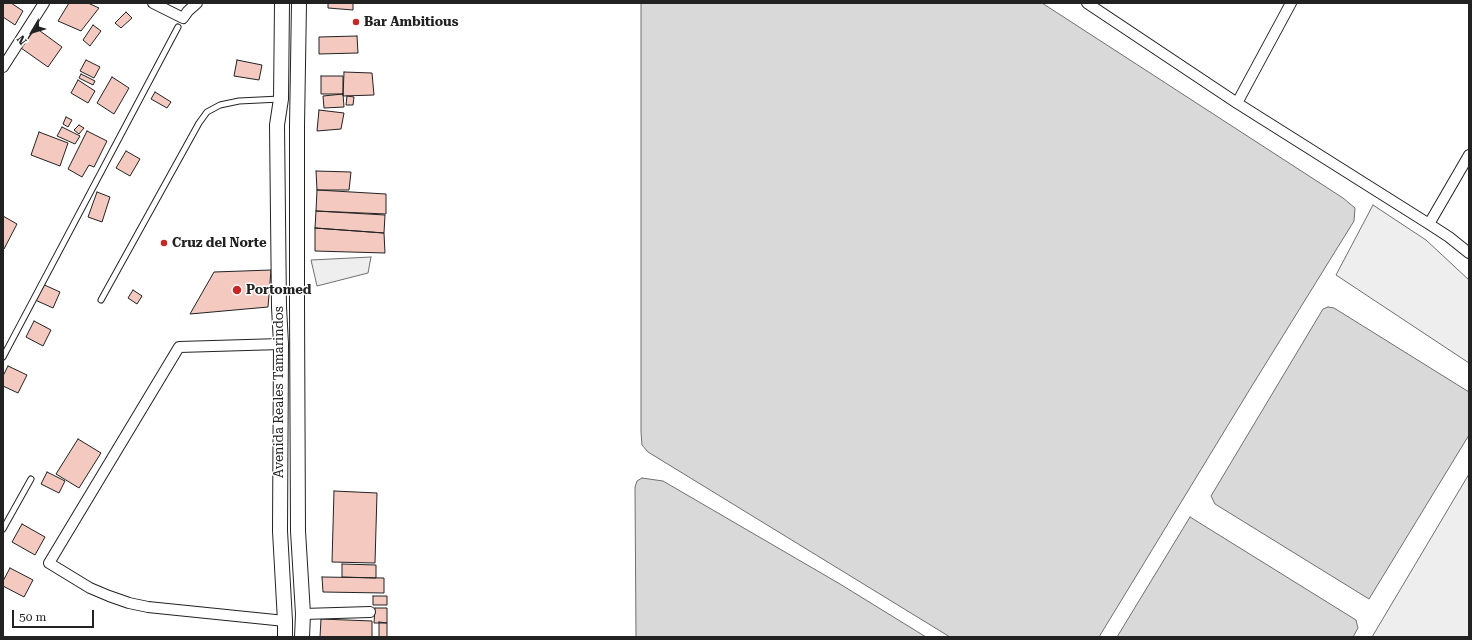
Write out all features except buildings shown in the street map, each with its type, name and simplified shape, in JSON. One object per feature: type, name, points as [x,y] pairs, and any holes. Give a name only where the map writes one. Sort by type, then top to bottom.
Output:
[{"type":"main road","name":"Avenida Reales Tamarindos","points":[[300,3],[297,126],[297,306],[298,531],[303,614],[302,637]]},
{"type":"main road","name":"Avenida Reales Tamarindos","points":[[282,9],[281,99],[277,125],[279,307],[281,344],[280,531],[286,621],[284,637]]},
{"type":"main road","points":[[279,307],[297,306]]},
{"type":"street","points":[[3,67],[44,3]]},
{"type":"street","points":[[153,3],[183,18],[197,3]]},
{"type":"street","points":[[274,3],[282,9]]},
{"type":"street","points":[[1087,3],[1237,103],[1449,237],[1469,253]]},
{"type":"street","points":[[1237,103],[1291,3]]},
{"type":"street","points":[[1429,224],[1469,155]]},
{"type":"street","points":[[281,344],[179,347],[49,563],[90,588],[129,603],[148,607],[286,621]]},
{"type":"street","points":[[303,614],[370,612]]},
{"type":"lane","points":[[3,357],[178,27]]},
{"type":"lane","points":[[102,300],[199,123],[207,112],[220,105],[239,101],[281,99]]},
{"type":"lane","points":[[3,529],[31,479]]},
{"type":"shaded area","points":[[641,3],[1042,3],[1343,198],[1355,208],[1354,221],[1099,637],[950,637],[648,452],[642,445]]},
{"type":"shaded area","points":[[1373,205],[1426,240],[1469,280],[1469,363],[1336,275]]},
{"type":"shaded area","points":[[371,257],[368,273],[317,286],[311,260]]},
{"type":"shaded area","points":[[1328,307],[1334,308],[1469,392],[1469,435],[1369,599],[1215,504],[1211,496],[1323,309]]},
{"type":"shaded area","points":[[1469,474],[1469,637],[1372,637]]},
{"type":"shaded area","points":[[642,478],[663,481],[840,584],[926,637],[636,637],[635,487],[637,481]]},
{"type":"shaded area","points":[[1190,517],[1356,620],[1358,628],[1353,637],[1117,637]]},
{"type":"place","name":"Bar Ambitious","points":[[356,22]]},
{"type":"place","name":"Cruz del Norte","points":[[164,243]]},
{"type":"place","name":"Portomed","points":[[237,290]]}]
